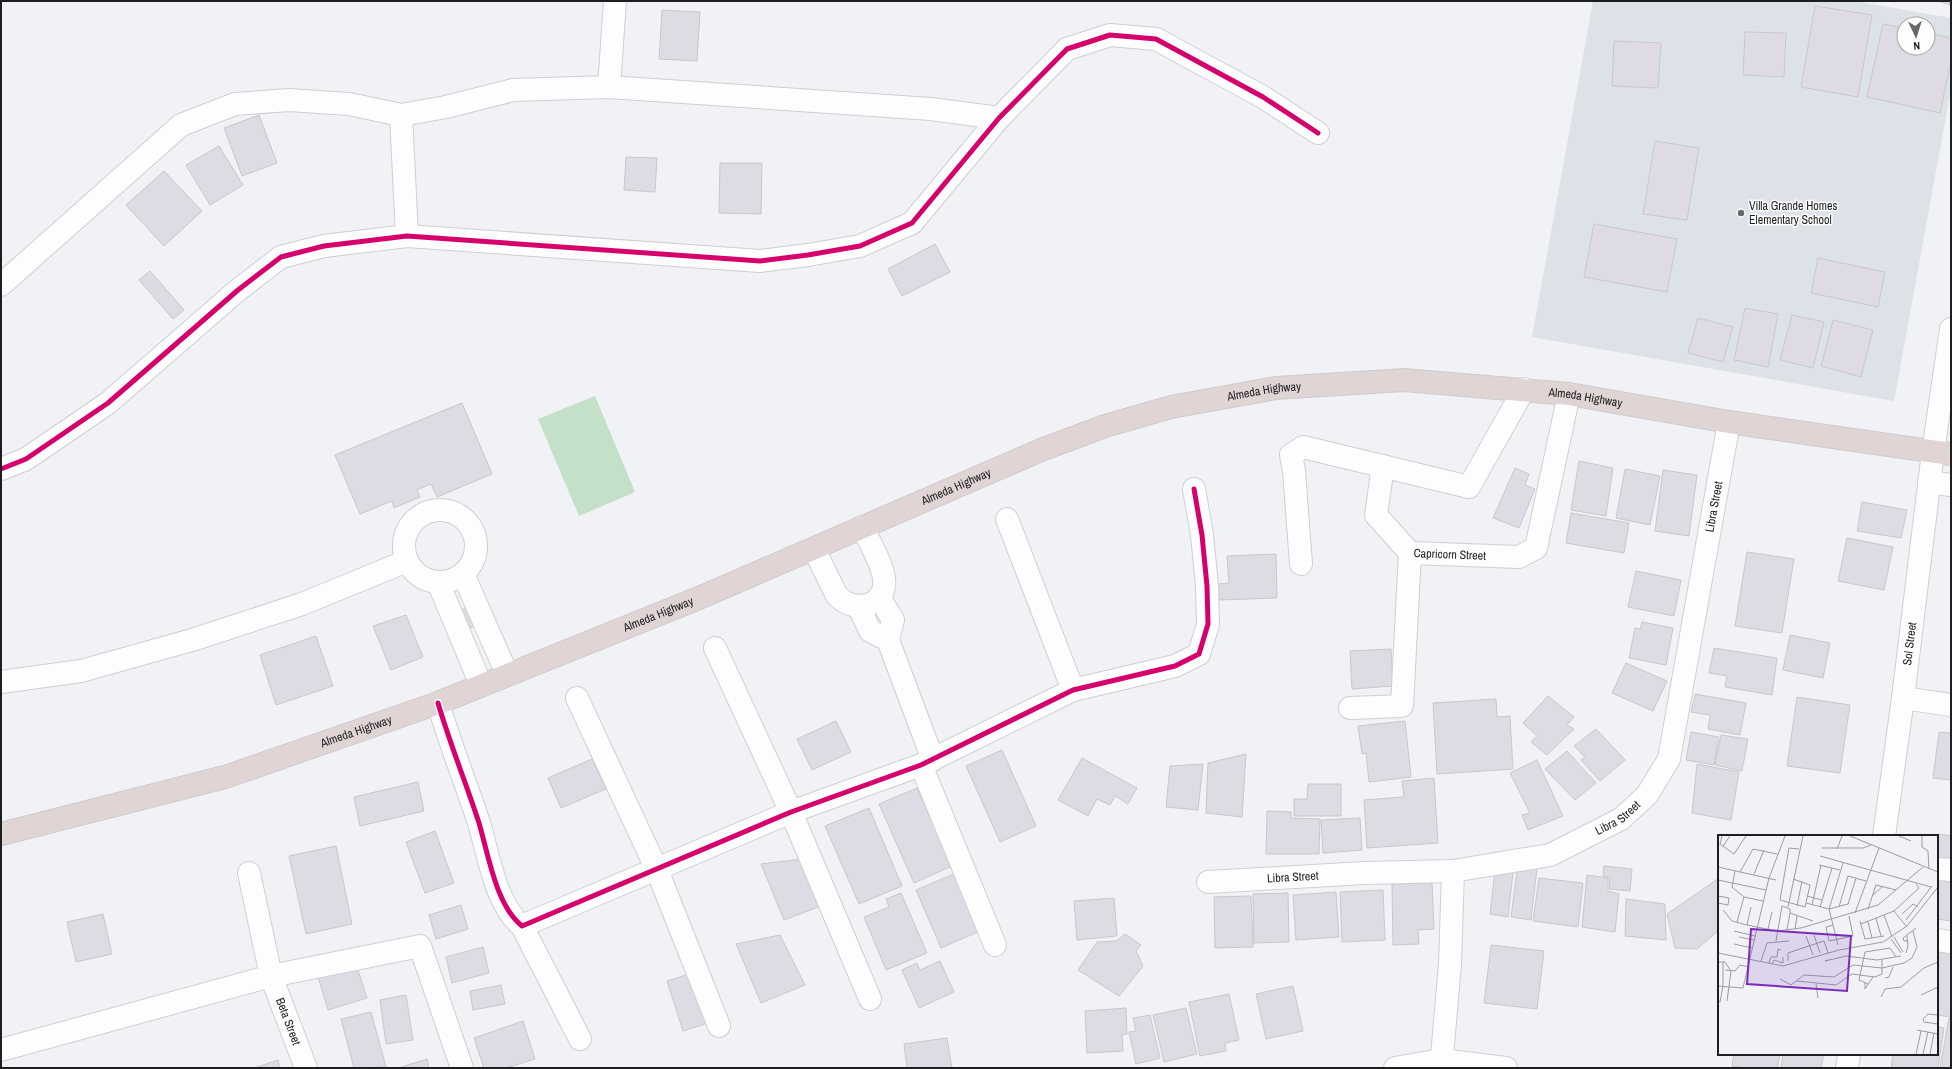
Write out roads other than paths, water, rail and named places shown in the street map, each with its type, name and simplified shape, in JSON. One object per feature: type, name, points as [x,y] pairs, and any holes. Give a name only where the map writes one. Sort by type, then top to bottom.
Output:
[{"type":"highway","name":"Almeda Highway","points":[[1,834],[225,777],[438,704],[508,674],[699,598],[1041,450],[1105,426],[1171,407],[1276,388],[1404,380],[1569,394],[1729,422],[1942,453]]},
{"type":"street","points":[[609,87],[615,1]]},
{"type":"street","points":[[1,469],[26,459],[108,404],[238,290],[281,257],[324,246],[407,236],[760,261],[860,246],[912,223],[999,118],[1067,50],[1110,35],[1156,38],[1263,98],[1318,133]]},
{"type":"street","points":[[1,285],[181,125],[235,104],[289,100],[349,104],[401,115],[446,107],[513,90],[609,87],[931,109],[999,118]]},
{"type":"street","points":[[401,115],[407,236]]},
{"type":"street","name":"Sol Street","points":[[1884,835],[1903,698],[1929,482],[1942,453],[1951,332]]},
{"type":"street","points":[[1301,564],[1292,454],[1304,448],[1469,487],[1524,389]]},
{"type":"street","name":"Capricorn Street","points":[[1350,708],[1402,706],[1410,553],[1520,557],[1536,548],[1569,394]]},
{"type":"street","name":"Libra Street","points":[[1208,882],[1453,871],[1550,855],[1621,819],[1647,795],[1669,759],[1729,422]]},
{"type":"street","points":[[1383,466],[1376,515],[1410,553]]},
{"type":"street","points":[[1929,482],[1951,485]]},
{"type":"street","points":[[522,926],[791,812],[927,763],[1073,690],[1175,666],[1199,654],[1208,624],[1207,586],[1202,535],[1194,489]]},
{"type":"street","points":[[434,511],[447,512],[459,516],[469,526],[475,538],[476,551],[472,564],[463,574],[451,580],[438,582],[425,579],[414,572],[407,561],[404,548],[406,535],[412,524],[422,515],[434,511]]},
{"type":"street","points":[[1007,520],[1073,690]]},
{"type":"street","points":[[814,549],[840,600],[849,605],[859,607],[870,604],[879,597],[884,587],[883,573],[862,527]]},
{"type":"street","points":[[1,682],[81,670],[192,640],[302,604],[407,561]]},
{"type":"street","points":[[463,574],[508,674]]},
{"type":"street","points":[[438,582],[481,685]]},
{"type":"street","points":[[879,597],[893,620],[888,640],[927,763],[996,945]]},
{"type":"street","points":[[859,607],[870,632],[888,640]]},
{"type":"street","points":[[468,652],[494,643]]},
{"type":"street","points":[[715,648],[791,812],[870,999]]},
{"type":"street","points":[[577,698],[657,870],[719,1026]]},
{"type":"street","points":[[1903,698],[1951,705]]},
{"type":"street","points":[[438,704],[478,822],[500,893],[514,920],[522,926],[580,1039]]},
{"type":"street","points":[[1938,869],[1951,870]]},
{"type":"street","points":[[1441,1064],[1450,964],[1453,871]]},
{"type":"street","name":"Beta Street","points":[[249,873],[271,976],[306,1068]]},
{"type":"street","points":[[1938,940],[1951,942]]},
{"type":"street","points":[[1,1050],[271,976],[420,946],[462,1068]]},
{"type":"street","points":[[1847,1068],[1849,1055]]},
{"type":"street","points":[[1395,1068],[1441,1064],[1506,1068]]},
{"type":"place","name":"Villa Grande Homes Elementary School","points":[[1741,213]]}]
